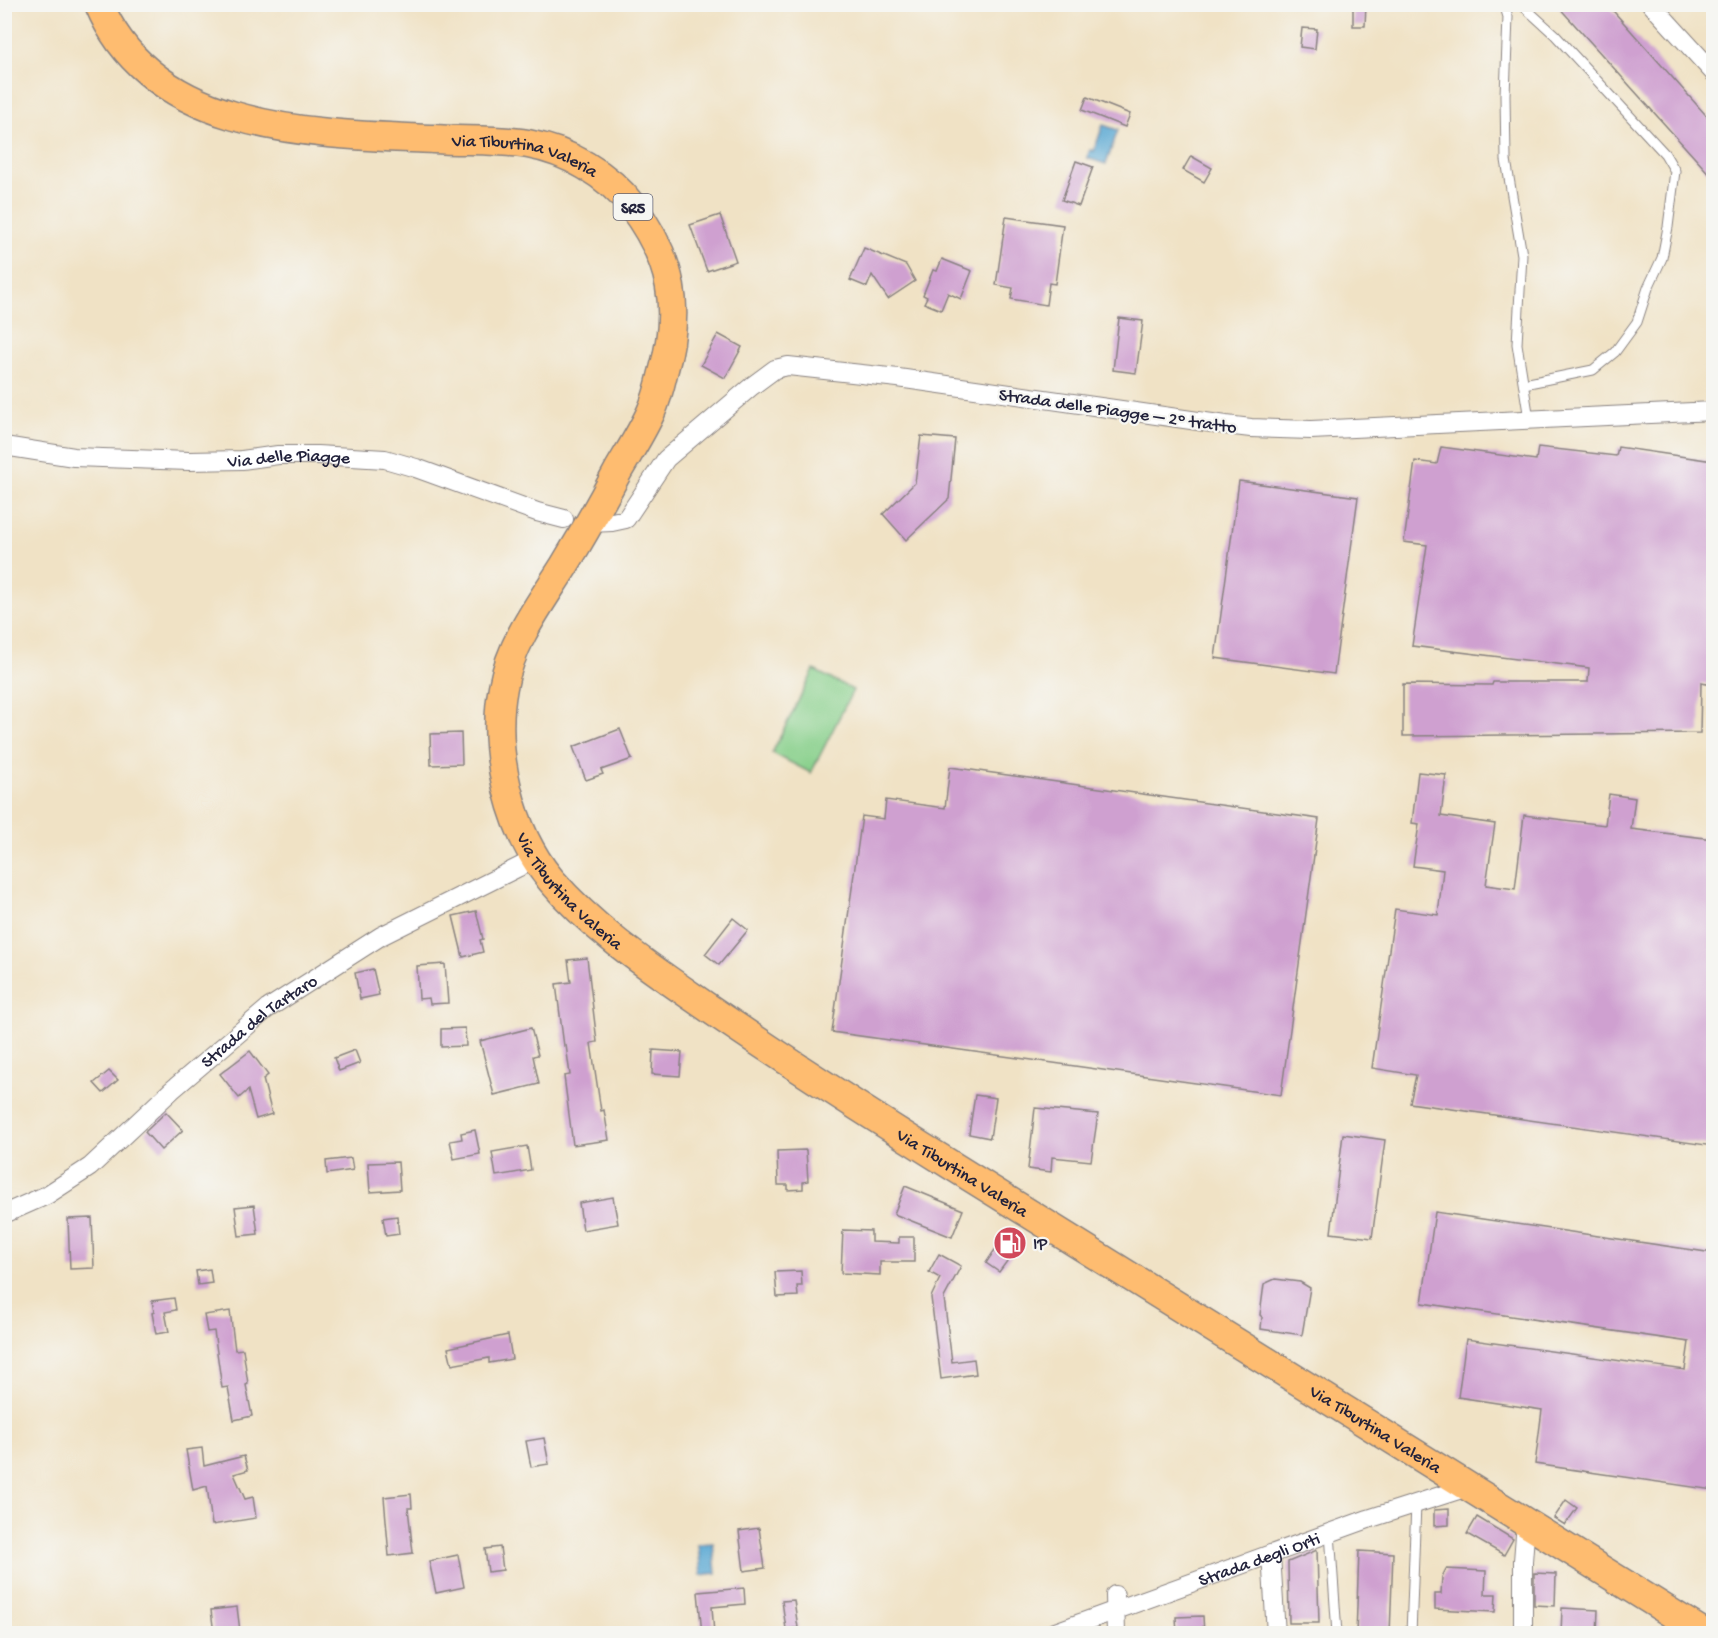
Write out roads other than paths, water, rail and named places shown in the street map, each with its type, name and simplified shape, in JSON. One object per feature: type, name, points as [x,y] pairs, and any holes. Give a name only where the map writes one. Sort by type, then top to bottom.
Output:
[{"type":"main road","name":"Via Tiburtina Valeria","points":[[99,4],[108,26],[118,41],[147,72],[189,99],[276,127],[308,132],[529,144],[570,158],[602,176],[621,193],[644,224],[665,268],[672,291],[673,325],[668,358],[654,407],[577,521],[519,638],[502,689],[500,714],[502,770],[519,824],[535,859],[553,883],[583,914],[607,935],[738,1028],[898,1132],[1705,1634]]},
{"type":"street","points":[[1651,4],[1713,73]]},
{"type":"street","name":"Strada delle Piagge – 2º tratto","points":[[577,521],[604,523],[626,519],[666,459],[752,386],[775,369],[788,366],[898,378],[1081,406],[1251,428],[1311,430],[1713,411]]},
{"type":"street","name":"Via delle Piagge","points":[[4,446],[86,458],[189,461],[278,455],[317,455],[385,459],[537,512],[577,521]]},
{"type":"street","name":"Strada del Tartaro","points":[[4,1214],[47,1195],[90,1167],[172,1090],[267,1009],[381,936],[535,859]]},
{"type":"street","name":"Strada degli Orti","points":[[1050,1634],[1115,1602],[1271,1554],[1468,1487]]},
{"type":"street","points":[[1523,1634],[1523,1561],[1526,1522]]},
{"type":"street","points":[[1271,1554],[1276,1634]]},
{"type":"street","points":[[1115,1602],[1116,1634]]},
{"type":"lane","points":[[1504,4],[1508,17],[1505,95],[1506,160],[1522,255],[1517,344],[1529,419]]},
{"type":"lane","points":[[1521,4],[1583,65],[1665,154],[1675,171],[1662,258],[1648,288],[1637,322],[1615,352],[1593,369],[1524,384]]},
{"type":"lane","points":[[1411,1634],[1416,1504]]},
{"type":"lane","points":[[1330,1533],[1337,1634]]},
{"type":"water","points":[[1103,125],[1118,130],[1106,164],[1087,158],[1090,150],[1094,151]]},
{"type":"water","points":[[713,1543],[716,1573],[701,1575],[698,1544]]},
{"type":"place","name":"IP","points":[[1010,1243]]}]
